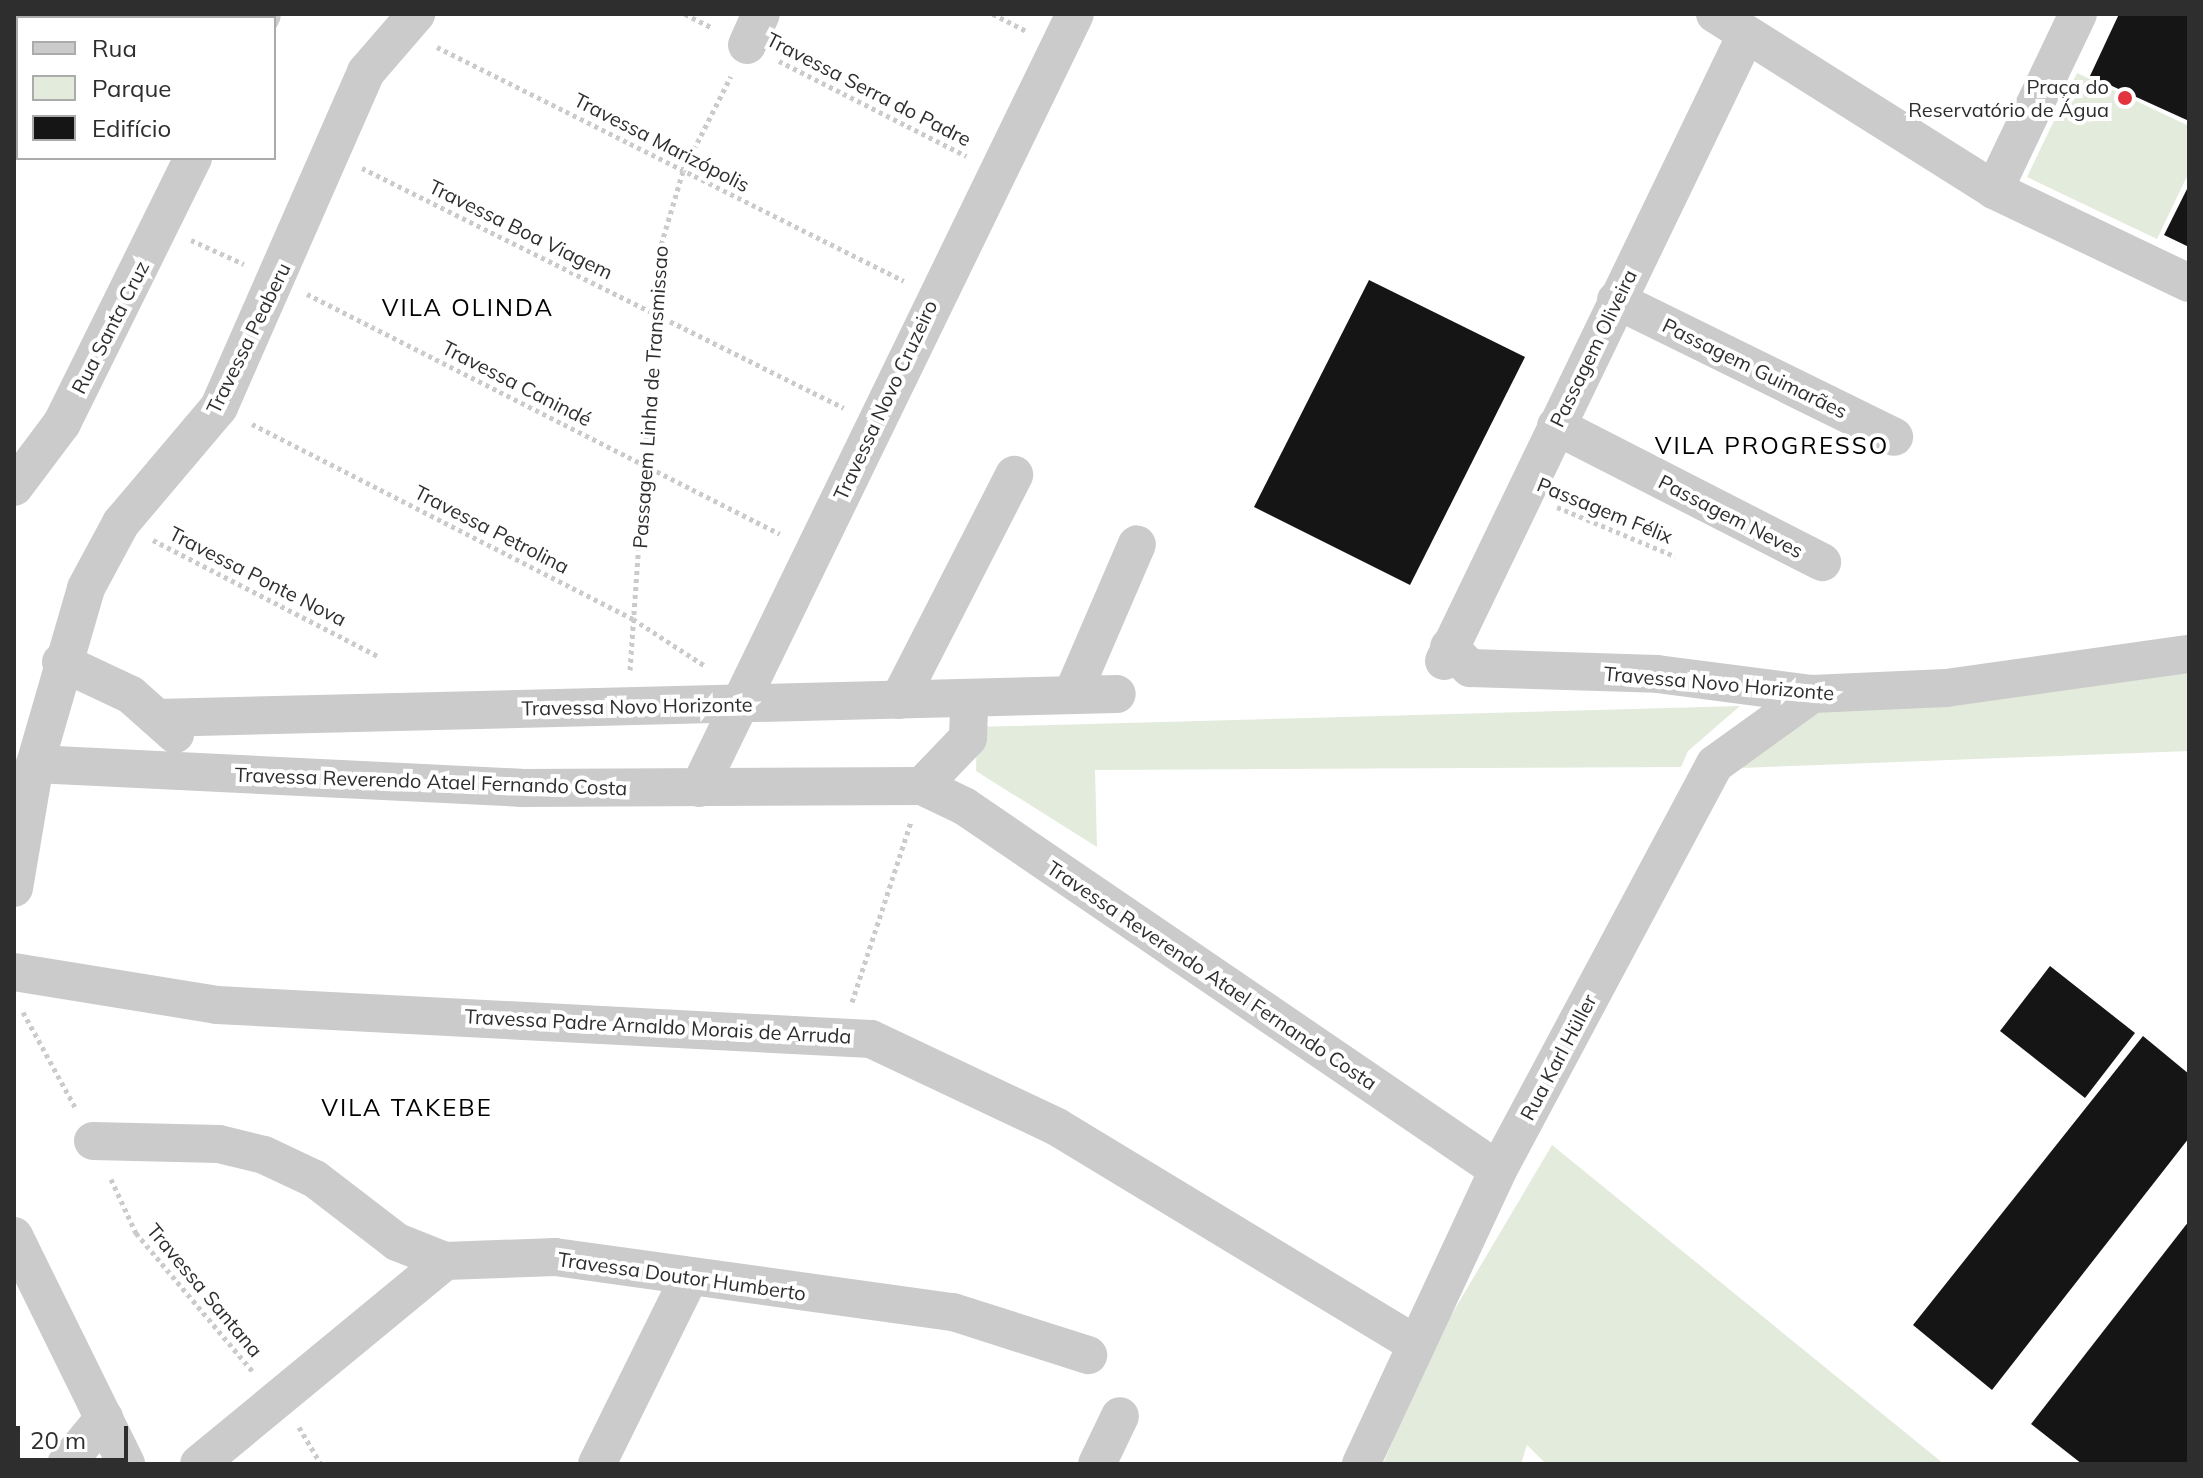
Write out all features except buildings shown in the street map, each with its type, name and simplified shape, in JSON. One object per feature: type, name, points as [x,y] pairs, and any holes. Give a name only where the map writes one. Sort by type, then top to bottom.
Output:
[{"type":"street","name":"Travessa Novo Cruzeiro","points":[[699,788],[740,698],[814,552],[933,296],[1075,14]]},
{"type":"street","points":[[1715,14],[1745,37],[1994,190],[2189,283]]},
{"type":"street","points":[[1994,190],[2078,14]]},
{"type":"street","name":"Travessa Peaberu","points":[[14,888],[35,764],[61,662],[86,588],[121,523],[219,407],[280,280],[327,151],[366,72],[409,22]]},
{"type":"street","name":"Passagem Oliveira","points":[[1446,654],[1745,37]]},
{"type":"street","name":"Rua Santa Cruz","points":[[14,487],[62,423],[192,160]]},
{"type":"street","name":"Passagem Guimarães","points":[[1616,300],[1894,437]]},
{"type":"street","name":"Passagem Neves","points":[[1556,426],[1822,562]]},
{"type":"street","points":[[899,700],[1014,475]]},
{"type":"street","points":[[1072,695],[1137,544]]},
{"type":"street","name":"Travessa Novo Horizonte","points":[[1446,654],[1470,668],[1657,674],[1812,694],[1946,688],[2189,654]]},
{"type":"street","points":[[61,662],[131,695],[219,773]]},
{"type":"street","name":"Travessa Novo Horizonte","points":[[157,718],[627,706],[740,698],[969,700],[1117,694]]},
{"type":"street","name":"Rua Karl Hüller","points":[[1361,1464],[1498,1170],[1715,764],[1812,694]]},
{"type":"street","points":[[922,786],[968,738],[969,700]]},
{"type":"street","name":"Travessa Reverendo Atael Fernando Costa","points":[[35,764],[699,788],[922,786],[964,806],[1498,1170]]},
{"type":"street","name":"Travessa Padre Arnaldo Morais de Arruda","points":[[14,972],[217,1005],[841,1033],[900,1048],[1057,1127],[1415,1344]]},
{"type":"street","points":[[93,1141],[219,1144],[264,1155],[315,1179],[397,1242],[445,1261],[280,1393],[263,1416],[199,1464]]},
{"type":"street","points":[[14,1236],[126,1464]]},
{"type":"street","name":"Travessa Doutor Humberto","points":[[445,1261],[555,1257],[689,1278],[953,1312],[1088,1355]]},
{"type":"street","points":[[597,1464],[689,1278]]},
{"type":"street","points":[[1097,1464],[1120,1416]]},
{"type":"street","points":[[66,1464],[104,1418]]},
{"type":"path","name":"Travessa Serra do Padre","points":[[685,14],[754,30],[996,171]]},
{"type":"path","name":"Travessa Marizópolis","points":[[409,22],[683,171],[933,296]]},
{"type":"path","name":"Passagem Linha de Transmissao","points":[[627,706],[662,240],[683,171],[754,30]]},
{"type":"path","name":"Travessa Boa Viagem","points":[[327,151],[873,423]]},
{"type":"path","name":"Travessa Canindé","points":[[161,226],[280,280],[814,552]]},
{"type":"path","name":"Travessa Petrolina","points":[[219,407],[633,619],[740,698]]},
{"type":"path","name":"Passagem Félix","points":[[1523,493],[1675,556]]},
{"type":"path","name":"Travessa Ponte Nova","points":[[121,523],[380,657]]},
{"type":"path","points":[[841,1033],[922,786]]},
{"type":"path","name":"Travessa Santana","points":[[14,996],[93,1141],[136,1233],[265,1387],[280,1393],[321,1464]]},
{"type":"green space","points":[[2077,73],[2189,126],[2189,172],[2157,239],[2027,177]]},
{"type":"green space","points":[[2189,664],[2189,751],[1740,768],[1815,705]]},
{"type":"green space","points":[[1740,706],[1688,751],[1681,767],[1095,770],[1097,847],[976,771],[977,727]]},
{"type":"green space","points":[[1552,1145],[1944,1464],[1546,1464],[1527,1445],[1521,1464],[1383,1464],[1430,1351]]},
{"type":"place","name":"Praça do Reservatório de Água","points":[[2125,98]]},
{"type":"district","name":"VILA OLINDA","points":[[468,308]]},
{"type":"district","name":"VILA PROGRESSO","points":[[1772,446]]},
{"type":"district","name":"VILA TAKEBE","points":[[407,1108]]}]
